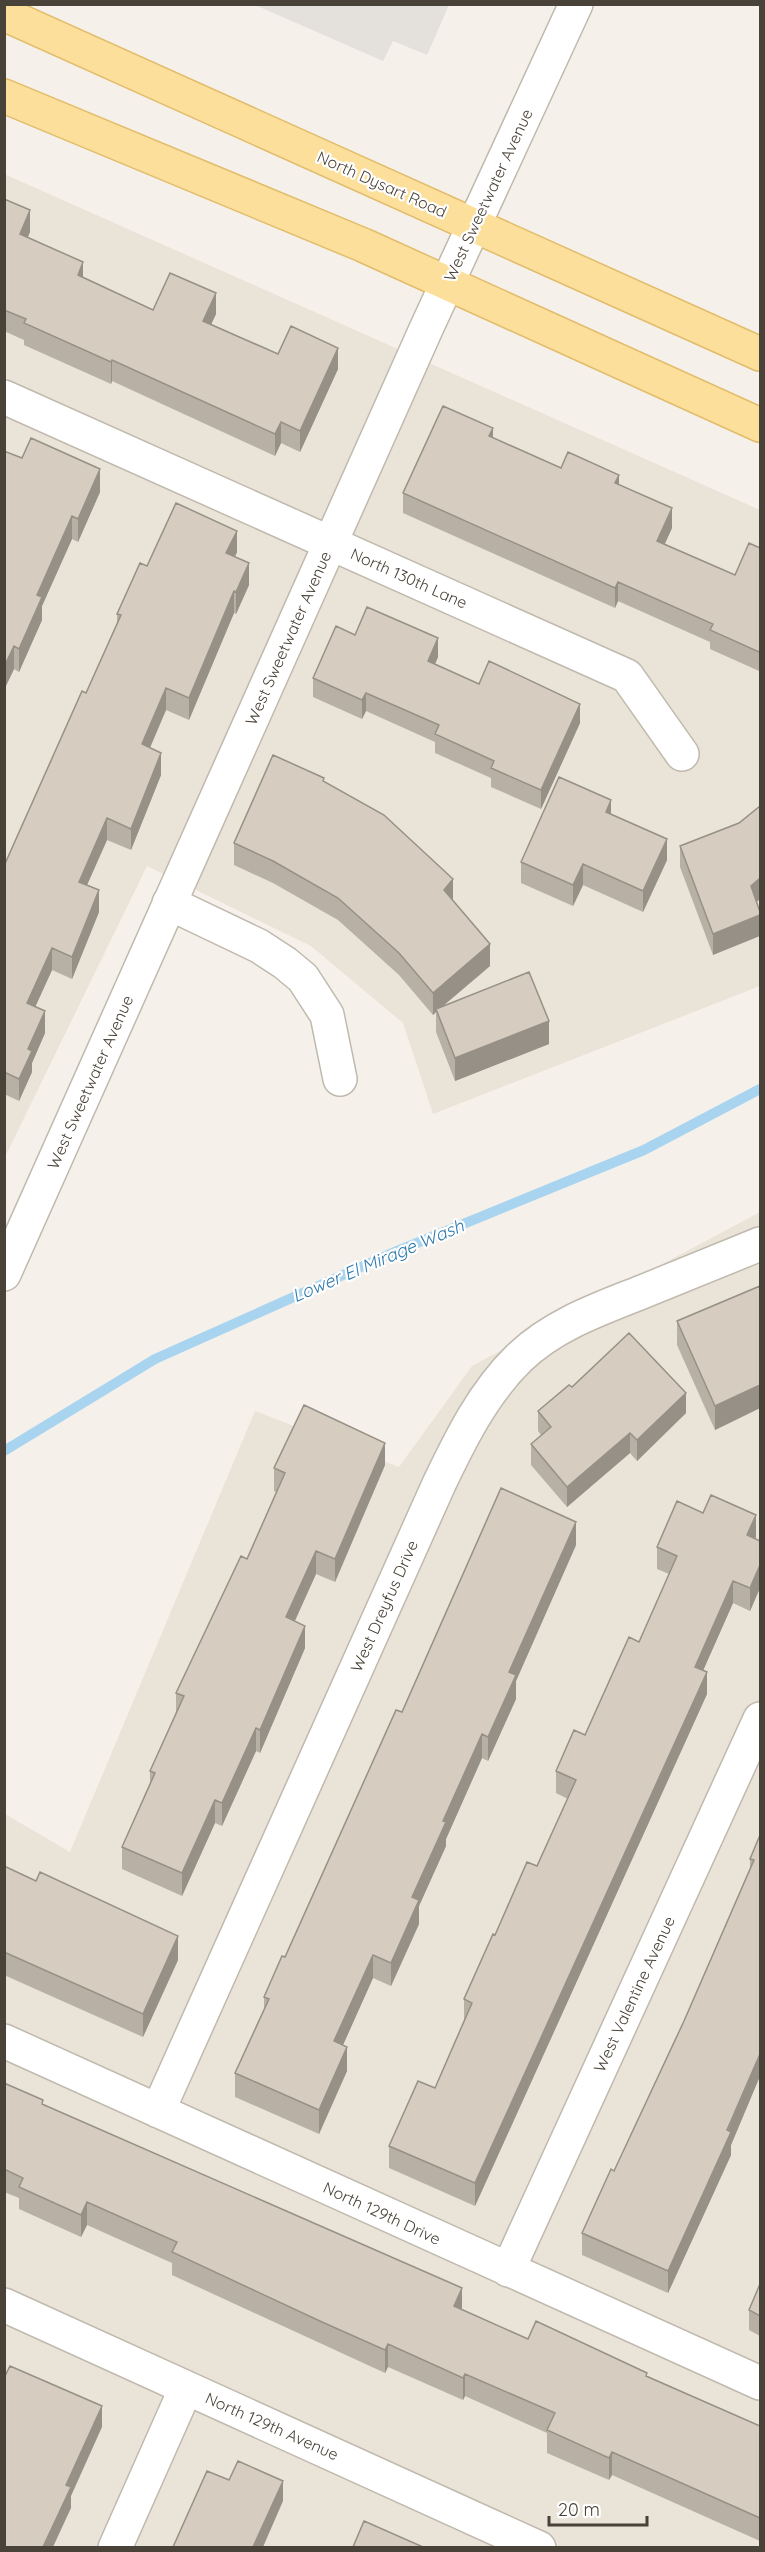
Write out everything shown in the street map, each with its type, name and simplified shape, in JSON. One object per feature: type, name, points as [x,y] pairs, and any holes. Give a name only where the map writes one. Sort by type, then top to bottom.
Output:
[{"type":"main road","name":"North Dysart Road","points":[[4,14],[760,354]]},
{"type":"main road","points":[[4,96],[341,236],[760,425]]},
{"type":"street","name":"West Sweetwater Avenue","points":[[4,1274],[473,225],[576,4]]},
{"type":"street","name":"North 130th Lane","points":[[4,397],[627,676],[682,754]]},
{"type":"street","points":[[169,903],[259,946],[303,978],[327,1015],[340,1079]]},
{"type":"street","name":"West Dreyfus Drive","points":[[158,2111],[439,1484],[461,1439],[489,1395],[519,1358],[553,1331],[760,1244]]},
{"type":"street","name":"West Valentine Avenue","points":[[508,2270],[760,1719]]},
{"type":"street","name":"North 129th Drive","points":[[4,2041],[760,2383]]},
{"type":"street","name":"North 129th Avenue","points":[[4,2305],[539,2547]]},
{"type":"street","points":[[115,2547],[186,2388]]},
{"type":"shaded area","points":[[255,5],[449,5],[427,55],[393,41],[383,61]]},
{"type":"shaded area","points":[[4,174],[760,510],[760,986],[433,1114],[403,1023],[311,946],[147,866],[5,1157]]},
{"type":"shaded area","points":[[760,1212],[760,2547],[5,2548],[5,1814],[70,1852],[255,1411],[399,1467],[472,1366]]},
{"type":"building","points":[[4,199],[30,210],[20,234],[83,262],[78,275],[153,310],[170,273],[216,293],[203,321],[278,354],[291,326],[338,348],[300,431],[281,422],[275,434],[24,323],[26,319],[4,310]]},
{"type":"building","points":[[443,406],[493,428],[489,436],[561,468],[568,452],[619,475],[615,483],[672,508],[657,541],[735,575],[749,543],[760,548],[759,652],[710,630],[713,624],[618,582],[615,588],[403,493]]},
{"type":"building","points":[[31,438],[100,469],[78,519],[72,516],[37,595],[42,597],[19,649],[14,646],[4,667],[4,451],[22,458]]},
{"type":"building","points":[[176,503],[237,531],[226,553],[249,563],[236,592],[234,591],[189,698],[166,688],[142,744],[161,753],[131,829],[107,818],[79,882],[99,890],[72,957],[52,948],[27,1003],[45,1011],[28,1049],[32,1051],[19,1079],[4,1072],[4,866],[82,691],[86,693],[121,615],[117,614],[140,563],[147,566]]},
{"type":"building","points":[[367,607],[438,638],[428,661],[479,684],[489,661],[580,704],[541,790],[491,768],[494,761],[435,734],[439,725],[366,693],[362,700],[313,678],[336,626],[355,635]]},
{"type":"building","points":[[273,755],[324,778],[323,781],[384,815],[453,879],[444,890],[490,944],[433,993],[399,953],[338,898],[273,861],[234,843]]},
{"type":"building","points":[[559,777],[611,800],[606,812],[667,839],[643,891],[583,864],[573,885],[521,862]]},
{"type":"building","points":[[760,806],[760,878],[751,886],[760,915],[713,934],[680,846],[739,823]]},
{"type":"building","points":[[529,972],[549,1021],[455,1058],[436,1009]]},
{"type":"building","points":[[760,1286],[760,1385],[715,1406],[677,1321]]},
{"type":"building","points":[[629,1333],[686,1393],[637,1440],[630,1433],[567,1487],[531,1444],[551,1427],[538,1411],[569,1385],[572,1387]]},
{"type":"building","points":[[304,1405],[385,1443],[335,1559],[316,1551],[286,1617],[305,1626],[260,1730],[256,1728],[222,1803],[215,1800],[182,1873],[122,1847],[155,1773],[150,1771],[184,1696],[176,1693],[241,1556],[247,1559],[285,1473],[274,1468]]},
{"type":"building","points":[[501,1488],[576,1522],[509,1672],[516,1675],[488,1737],[482,1734],[443,1821],[446,1822],[412,1897],[419,1900],[391,1963],[373,1955],[334,2041],[347,2047],[319,2110],[235,2073],[269,1999],[264,1997],[282,1956],[285,1957],[396,1710],[402,1712]]},
{"type":"building","points":[[711,1495],[756,1515],[747,1535],[760,1541],[760,1565],[750,1588],[733,1581],[695,1667],[707,1672],[475,2183],[389,2146],[418,2081],[435,2088],[472,2003],[464,1999],[493,1934],[495,1935],[527,1862],[537,1866],[576,1780],[556,1771],[574,1730],[585,1735],[629,1637],[639,1642],[677,1556],[657,1547],[677,1501],[703,1513]]},
{"type":"building","points":[[760,1835],[760,2054],[727,2130],[731,2132],[668,2271],[582,2233],[611,2169],[614,2171],[684,2021],[754,1860],[750,1859]]},
{"type":"building","points":[[4,1866],[36,1881],[40,1872],[178,1936],[143,2014],[4,1952]]},
{"type":"building","points":[[4,2083],[43,2100],[42,2104],[462,2288],[454,2306],[528,2339],[536,2321],[647,2373],[646,2376],[760,2426],[760,2518],[612,2452],[609,2458],[547,2430],[555,2413],[465,2374],[463,2378],[388,2344],[385,2350],[322,2322],[172,2252],[177,2242],[87,2202],[81,2215],[19,2187],[23,2178],[4,2169]]},
{"type":"building","points":[[760,2284],[760,2316],[749,2310]]},
{"type":"building","points":[[10,2366],[102,2406],[66,2485],[71,2487],[43,2547],[4,2547],[4,2378]]},
{"type":"building","points":[[238,2461],[283,2481],[253,2547],[173,2547],[207,2471],[229,2480]]},
{"type":"building","points":[[364,2521],[423,2547],[353,2547]]},
{"type":"waterway","name":"Lower El Mirage Wash","points":[[4,1451],[155,1359],[390,1254],[644,1150],[760,1089]]}]
